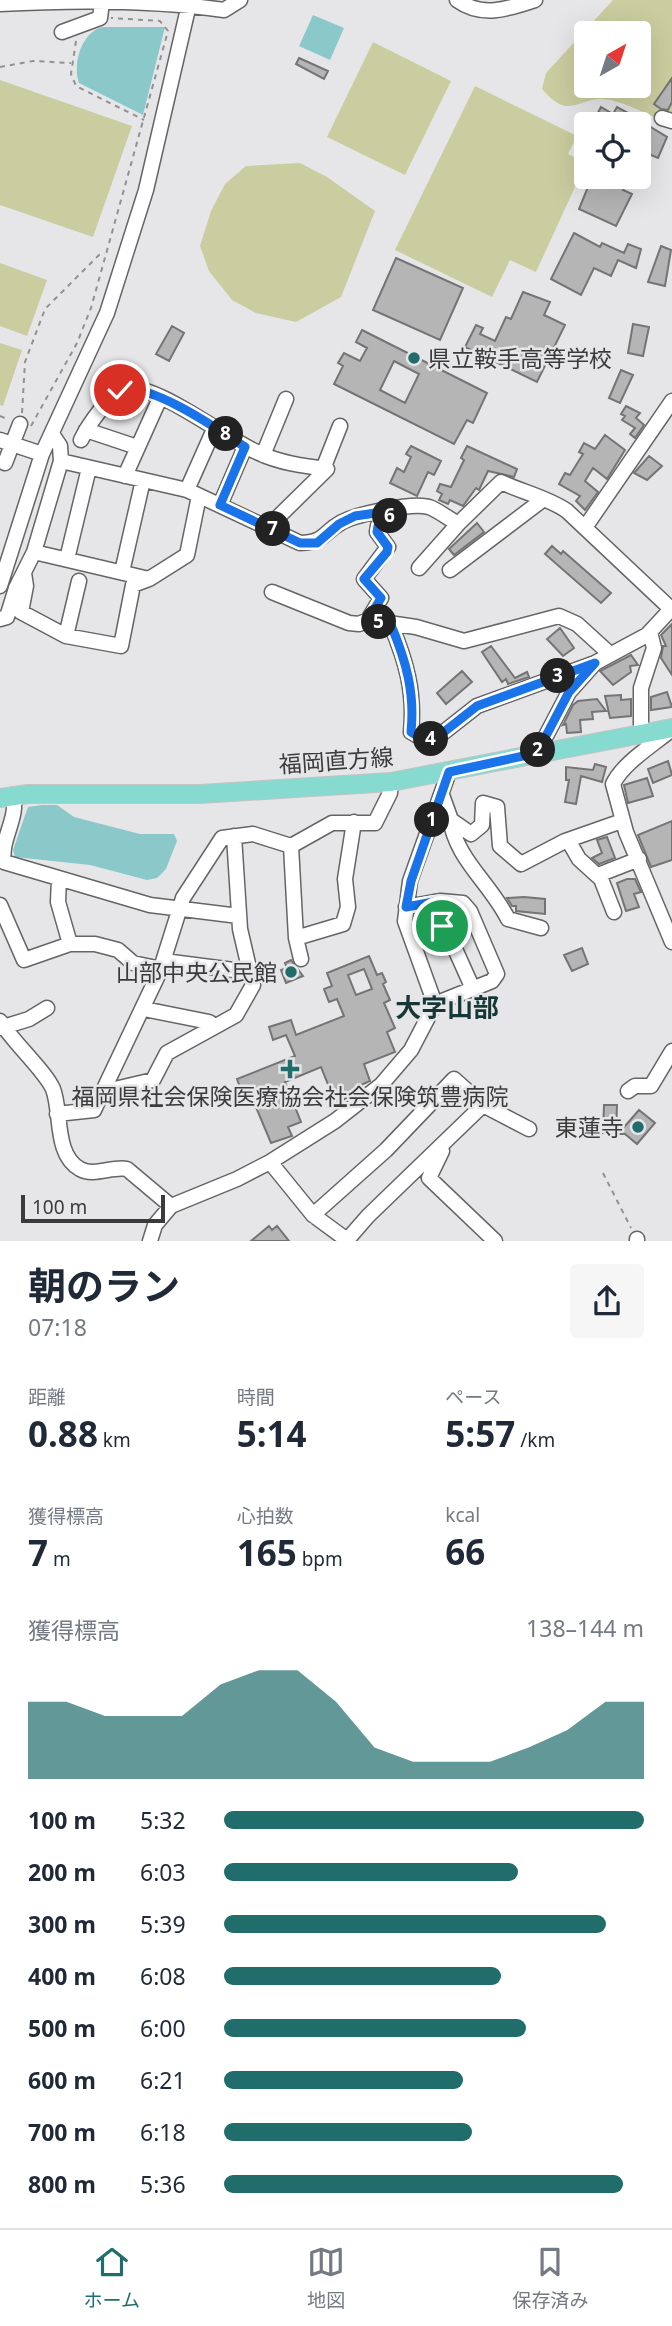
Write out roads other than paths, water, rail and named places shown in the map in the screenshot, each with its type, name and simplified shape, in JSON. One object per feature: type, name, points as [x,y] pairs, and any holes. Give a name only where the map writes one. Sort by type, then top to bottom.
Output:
[{"type":"main road","name":"福岡直方線","points":[[6,796],[200,794],[391,782],[672,728]]},
{"type":"street","points":[[0,4],[190,1],[224,10],[240,0]]},
{"type":"street","points":[[457,0],[510,8],[535,0]]},
{"type":"street","points":[[0,586],[4,563],[42,454],[107,313],[146,190],[190,1]]},
{"type":"street","points":[[62,32],[100,18],[102,2]]},
{"type":"street","points":[[137,447],[83,435],[120,390],[129,387],[160,398],[263,455],[327,469],[268,527]]},
{"type":"street","points":[[125,476],[160,398]]},
{"type":"street","points":[[263,455],[286,399]]},
{"type":"street","points":[[586,526],[672,401]]},
{"type":"street","points":[[5,463],[6,442],[20,424]]},
{"type":"street","points":[[323,469],[340,426]]},
{"type":"street","points":[[24,573],[26,586],[21,612],[66,636],[121,646],[132,586],[149,579],[187,555],[193,493],[215,427]]},
{"type":"street","points":[[0,619],[7,617],[34,552],[61,461],[60,446],[52,434]]},
{"type":"street","points":[[6,442],[42,454]]},
{"type":"street","points":[[220,505],[245,447]]},
{"type":"street","points":[[61,461],[193,493],[300,543],[317,543],[339,524],[355,516],[413,506],[430,507],[458,524]]},
{"type":"street","points":[[67,559],[89,468]]},
{"type":"street","points":[[122,572],[143,480]]},
{"type":"street","points":[[391,625],[408,666],[414,706],[411,732],[423,739],[435,739],[477,706],[595,663],[649,632],[671,609],[586,526],[552,500],[541,501],[500,482],[419,568]]},
{"type":"street","points":[[450,570],[541,501]]},
{"type":"street","points":[[272,592],[349,623],[359,624],[368,620],[381,598],[364,579],[387,552],[388,547],[377,532],[378,526],[396,510]]},
{"type":"street","points":[[34,552],[149,579]]},
{"type":"street","points":[[66,636],[79,581]]},
{"type":"street","points":[[368,620],[415,627],[464,642],[559,616],[577,624],[610,654]]},
{"type":"street","points":[[641,732],[641,688],[644,670],[654,648],[649,632]]},
{"type":"street","points":[[537,753],[563,701],[595,663]]},
{"type":"street","points":[[672,728],[640,757],[620,770],[613,784],[622,821],[672,942]]},
{"type":"street","points":[[435,1004],[405,921],[411,881],[449,772]]},
{"type":"street","points":[[57,1114],[94,1110],[144,1009],[162,965],[180,907],[217,842],[222,838],[253,835],[291,846],[332,823],[375,823],[380,818],[390,793],[391,782]]},
{"type":"street","points":[[442,795],[452,834],[464,856],[492,890],[508,919],[541,928]]},
{"type":"street","points":[[6,796],[15,804],[3,845],[2,867],[59,878],[150,905],[239,916]]},
{"type":"street","points":[[450,818],[471,834],[482,825],[483,803],[497,807],[500,846],[522,864],[568,840],[622,821]]},
{"type":"street","points":[[296,938],[344,924],[348,907],[345,879],[354,822]]},
{"type":"street","points":[[106,1085],[115,1089],[153,1080],[167,1053],[236,1014],[253,985],[239,916],[234,836]]},
{"type":"street","points":[[568,840],[579,859],[598,875],[614,912]]},
{"type":"street","points":[[291,846],[296,938],[302,959]]},
{"type":"street","points":[[598,875],[639,859]]},
{"type":"street","points":[[59,878],[58,902],[70,944]]},
{"type":"street","points":[[150,1241],[155,1225],[171,1206],[237,1179],[270,1162],[335,1121],[390,1077],[411,1050],[435,1004],[492,981],[497,974],[470,911],[463,902],[434,902],[406,907]]},
{"type":"street","points":[[434,902],[473,989]]},
{"type":"street","points":[[0,905],[24,960],[70,944],[109,946],[133,963],[249,972]]},
{"type":"street","points":[[47,1009],[29,1019],[1,1025],[53,1088],[65,1149],[80,1170],[127,1169],[171,1206]]},
{"type":"street","points":[[144,1009],[209,1022],[214,1026]]},
{"type":"street","points":[[628,1091],[635,1086],[651,1086],[672,1051]]},
{"type":"street","points":[[313,1215],[376,1159],[454,1079],[482,1105],[529,1129]]},
{"type":"street","points":[[270,1162],[313,1215],[347,1240],[356,1238],[385,1199],[482,1105]]},
{"type":"street","points":[[385,1199],[429,1178],[443,1149],[457,1130]]},
{"type":"street","points":[[429,1178],[495,1241]]},
{"type":"water","points":[[313,15],[344,28],[330,60],[299,46]]},
{"type":"water","points":[[103,27],[165,27],[143,115],[79,83],[77,67],[80,49],[89,35]]},
{"type":"water","points":[[57,805],[74,817],[140,834],[174,834],[177,841],[166,869],[157,878],[147,880],[90,865],[15,857],[13,850],[28,807]]},
{"type":"place","name":"県立鞍手高等学校","points":[[414,358]]},
{"type":"place","name":"山部中央公民館","points":[[291,972]]},
{"type":"place","name":"福岡県社会保険医療協会社会保険筑豊病院","points":[[290,1069]]},
{"type":"place","name":"東蓮寺","points":[[638,1127]]},
{"type":"district","name":"大字山部","points":[[447,1007]]}]
